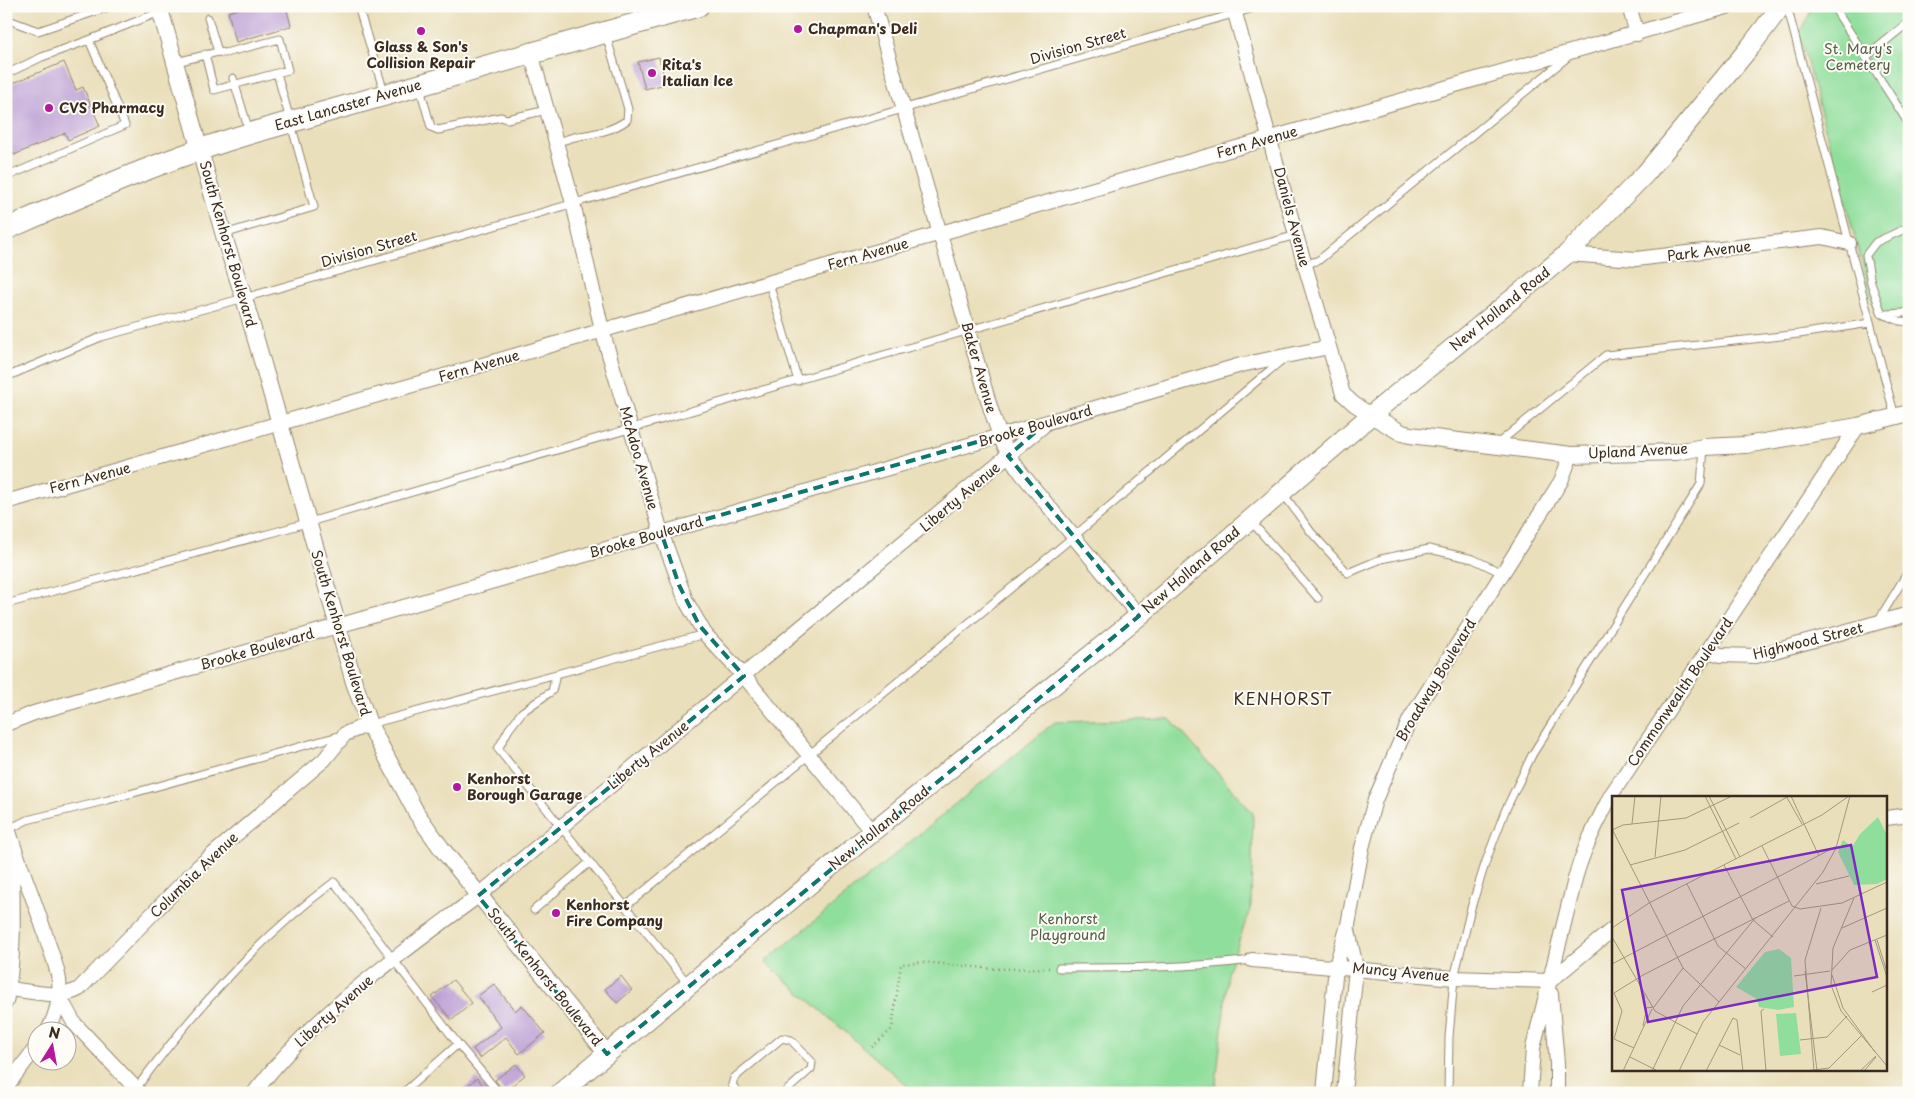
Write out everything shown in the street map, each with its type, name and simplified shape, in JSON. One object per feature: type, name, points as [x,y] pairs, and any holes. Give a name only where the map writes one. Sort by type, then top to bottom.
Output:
[{"type":"main road","name":"East Lancaster Avenue","points":[[9,225],[128,176],[200,149],[250,133],[605,32],[670,10],[698,6]]},
{"type":"main road","name":"New Holland Road","points":[[560,1093],[872,832],[1139,616],[1371,415],[1568,254],[1646,173],[1750,47],[1781,6]]},
{"type":"street","name":"Baker Avenue","points":[[874,6],[968,331],[1000,436],[1008,456],[1139,616]]},
{"type":"street","points":[[1629,6],[1636,34]]},
{"type":"street","name":"Fern Avenue","points":[[6,502],[1730,6]]},
{"type":"street","name":"South Kenhorst Boulevard","points":[[160,9],[307,522],[369,724],[416,814],[478,896],[607,1054]]},
{"type":"street","name":"Daniels Avenue","points":[[1234,10],[1304,265],[1343,394],[1371,415]]},
{"type":"street","name":"McAdoo Avenue","points":[[531,53],[573,203],[602,330],[679,585],[705,634],[744,676],[872,832]]},
{"type":"street","name":"Park Avenue","points":[[1568,254],[1636,259],[1822,237],[1849,243]]},
{"type":"street","name":"Brooke Boulevard","points":[[6,724],[34,713],[1241,365],[1328,347]]},
{"type":"street","name":"Upland Avenue","points":[[1371,415],[1402,433],[1410,435],[1571,455],[1676,452],[1704,447],[1746,445],[1858,426],[1902,416]]},
{"type":"street","name":"Liberty Avenue","points":[[254,1093],[308,1032],[392,960],[478,896],[1047,422]]},
{"type":"street","name":"Commonwealth Boulevard","points":[[1530,1093],[1533,1048],[1574,879],[1589,839],[1611,795],[1858,426]]},
{"type":"street","name":"Broadway Boulevard","points":[[1324,1093],[1336,966],[1348,924],[1364,840],[1375,800],[1398,745],[1423,696],[1561,481],[1571,455]]},
{"type":"street","name":"Highwood Street","points":[[1707,651],[1721,655],[1756,656],[1909,614]]},
{"type":"street","name":"Columbia Avenue","points":[[7,996],[72,993],[79,989],[199,866],[324,760],[345,734],[369,724]]},
{"type":"street","points":[[1888,818],[1909,815]]},
{"type":"street","points":[[8,832],[37,906],[58,978],[58,994],[52,1022]]},
{"type":"street","points":[[7,996],[14,933],[8,832]]},
{"type":"street","name":"Broadway Boulevard","points":[[1344,1093],[1356,968],[1349,942],[1348,924]]},
{"type":"street","points":[[1550,981],[1612,930]]},
{"type":"street","name":"Muncy Avenue","points":[[1252,960],[1454,978],[1550,981]]},
{"type":"street","name":"Commonwealth Boulevard","points":[[1550,981],[1557,1063],[1557,1093]]},
{"type":"street","points":[[58,994],[74,1023],[137,1091]]},
{"type":"street","points":[[6,1086],[28,1058]]},
{"type":"lane","points":[[6,19],[38,30],[112,6]]},
{"type":"lane","points":[[358,6],[385,95]]},
{"type":"lane","name":"Division Street","points":[[6,377],[108,335],[244,298],[903,108],[1234,10],[1260,6]]},
{"type":"lane","points":[[1788,6],[1870,323],[1902,416]]},
{"type":"lane","points":[[1833,6],[1906,114],[1909,124]]},
{"type":"lane","points":[[6,74],[42,57],[88,40],[160,9]]},
{"type":"lane","points":[[208,18],[221,52],[228,60]]},
{"type":"lane","points":[[1866,57],[1909,22]]},
{"type":"lane","points":[[556,143],[580,136],[595,135],[618,127],[627,120],[628,115],[605,32]]},
{"type":"lane","points":[[176,62],[205,54],[248,51],[280,39],[288,70],[256,75],[234,81],[214,90],[205,54]]},
{"type":"lane","points":[[6,177],[125,125],[88,40]]},
{"type":"lane","points":[[1304,265],[1319,260],[1574,52]]},
{"type":"lane","points":[[224,234],[314,207],[277,73]]},
{"type":"lane","points":[[234,81],[250,133]]},
{"type":"lane","points":[[419,85],[431,127],[434,130],[501,117],[507,119],[547,110]]},
{"type":"lane","points":[[1909,227],[1876,242],[1866,255],[1871,283],[1882,314],[1900,321],[1909,322]]},
{"type":"lane","points":[[6,604],[275,532],[1296,235]]},
{"type":"lane","points":[[769,283],[798,381]]},
{"type":"lane","points":[[1882,314],[1903,314],[1909,311]]},
{"type":"lane","points":[[1494,446],[1606,355],[1799,334],[1870,323]]},
{"type":"lane","name":"Brooke Boulevard","points":[[626,906],[1074,536],[1287,355]]},
{"type":"lane","points":[[1448,1093],[1449,1037],[1454,978],[1486,861],[1517,785],[1532,755],[1701,484],[1704,447]]},
{"type":"lane","points":[[1282,491],[1311,532],[1348,573],[1381,559],[1429,549],[1473,559],[1502,573]]},
{"type":"lane","points":[[1250,520],[1318,598]]},
{"type":"lane","points":[[1876,624],[1909,570]]},
{"type":"lane","points":[[369,724],[705,634]]},
{"type":"lane","points":[[556,675],[552,692],[522,712],[509,729],[498,749],[689,985]]},
{"type":"lane","points":[[8,832],[27,820],[108,800],[345,734]]},
{"type":"lane","points":[[534,910],[590,862]]},
{"type":"lane","points":[[137,1091],[178,1033],[221,985],[270,935],[334,882],[392,960],[499,1093]]},
{"type":"lane","points":[[1059,968],[1145,968],[1252,960]]},
{"type":"lane","points":[[739,1093],[732,1085],[734,1078],[782,1038],[791,1040],[812,1062],[811,1070],[784,1093]]},
{"type":"lane","points":[[403,1093],[458,1044]]},
{"type":"path","points":[[872,1047],[892,1029],[901,964],[922,962],[996,969],[1059,968]]},
{"type":"highlighted area","points":[[1047,422],[1008,456],[1139,616],[607,1054],[478,896],[744,676],[699,625],[679,585],[661,532]]},
{"type":"green space","name":"St. Mary's Cemetery","points":[[1814,6],[1906,6],[1909,10],[1909,327],[1878,322],[1799,33]]},
{"type":"green space","name":"Kenhorst Playground","points":[[1170,719],[1253,813],[1251,906],[1228,973],[1215,1093],[913,1093],[912,1090],[765,962],[1055,722]]},
{"type":"building","points":[[248,6],[286,6],[291,26],[236,42],[228,12]]},
{"type":"building","name":"Rita's Italian Ice","points":[[659,57],[666,84],[645,89],[638,62]]},
{"type":"building","name":"CVS Pharmacy","points":[[64,62],[76,90],[83,87],[100,126],[68,140],[65,133],[14,155],[6,138],[6,86]]},
{"type":"building","points":[[621,976],[632,990],[617,1003],[605,989]]},
{"type":"building","points":[[453,980],[472,1003],[452,1020],[432,997]]},
{"type":"building","points":[[494,984],[515,1011],[522,1005],[545,1033],[519,1054],[506,1037],[480,1058],[473,1049],[501,1027],[478,996]]},
{"type":"building","points":[[516,1064],[525,1075],[504,1092],[495,1080]]},
{"type":"building","points":[[477,1078],[492,1093],[459,1093]]},
{"type":"place","name":"Chapman's Deli","points":[[798,29]]},
{"type":"place","name":"Glass & Son's Collision Repair","points":[[421,31]]},
{"type":"place","name":"Rita's Italian Ice","points":[[652,73]]},
{"type":"place","name":"CVS Pharmacy","points":[[49,108]]},
{"type":"place","name":"Kenhorst Borough Garage","points":[[457,787]]},
{"type":"place","name":"Kenhorst Fire Company","points":[[556,913]]},
{"type":"district","name":"KENHORST","points":[[1283,699]]}]
